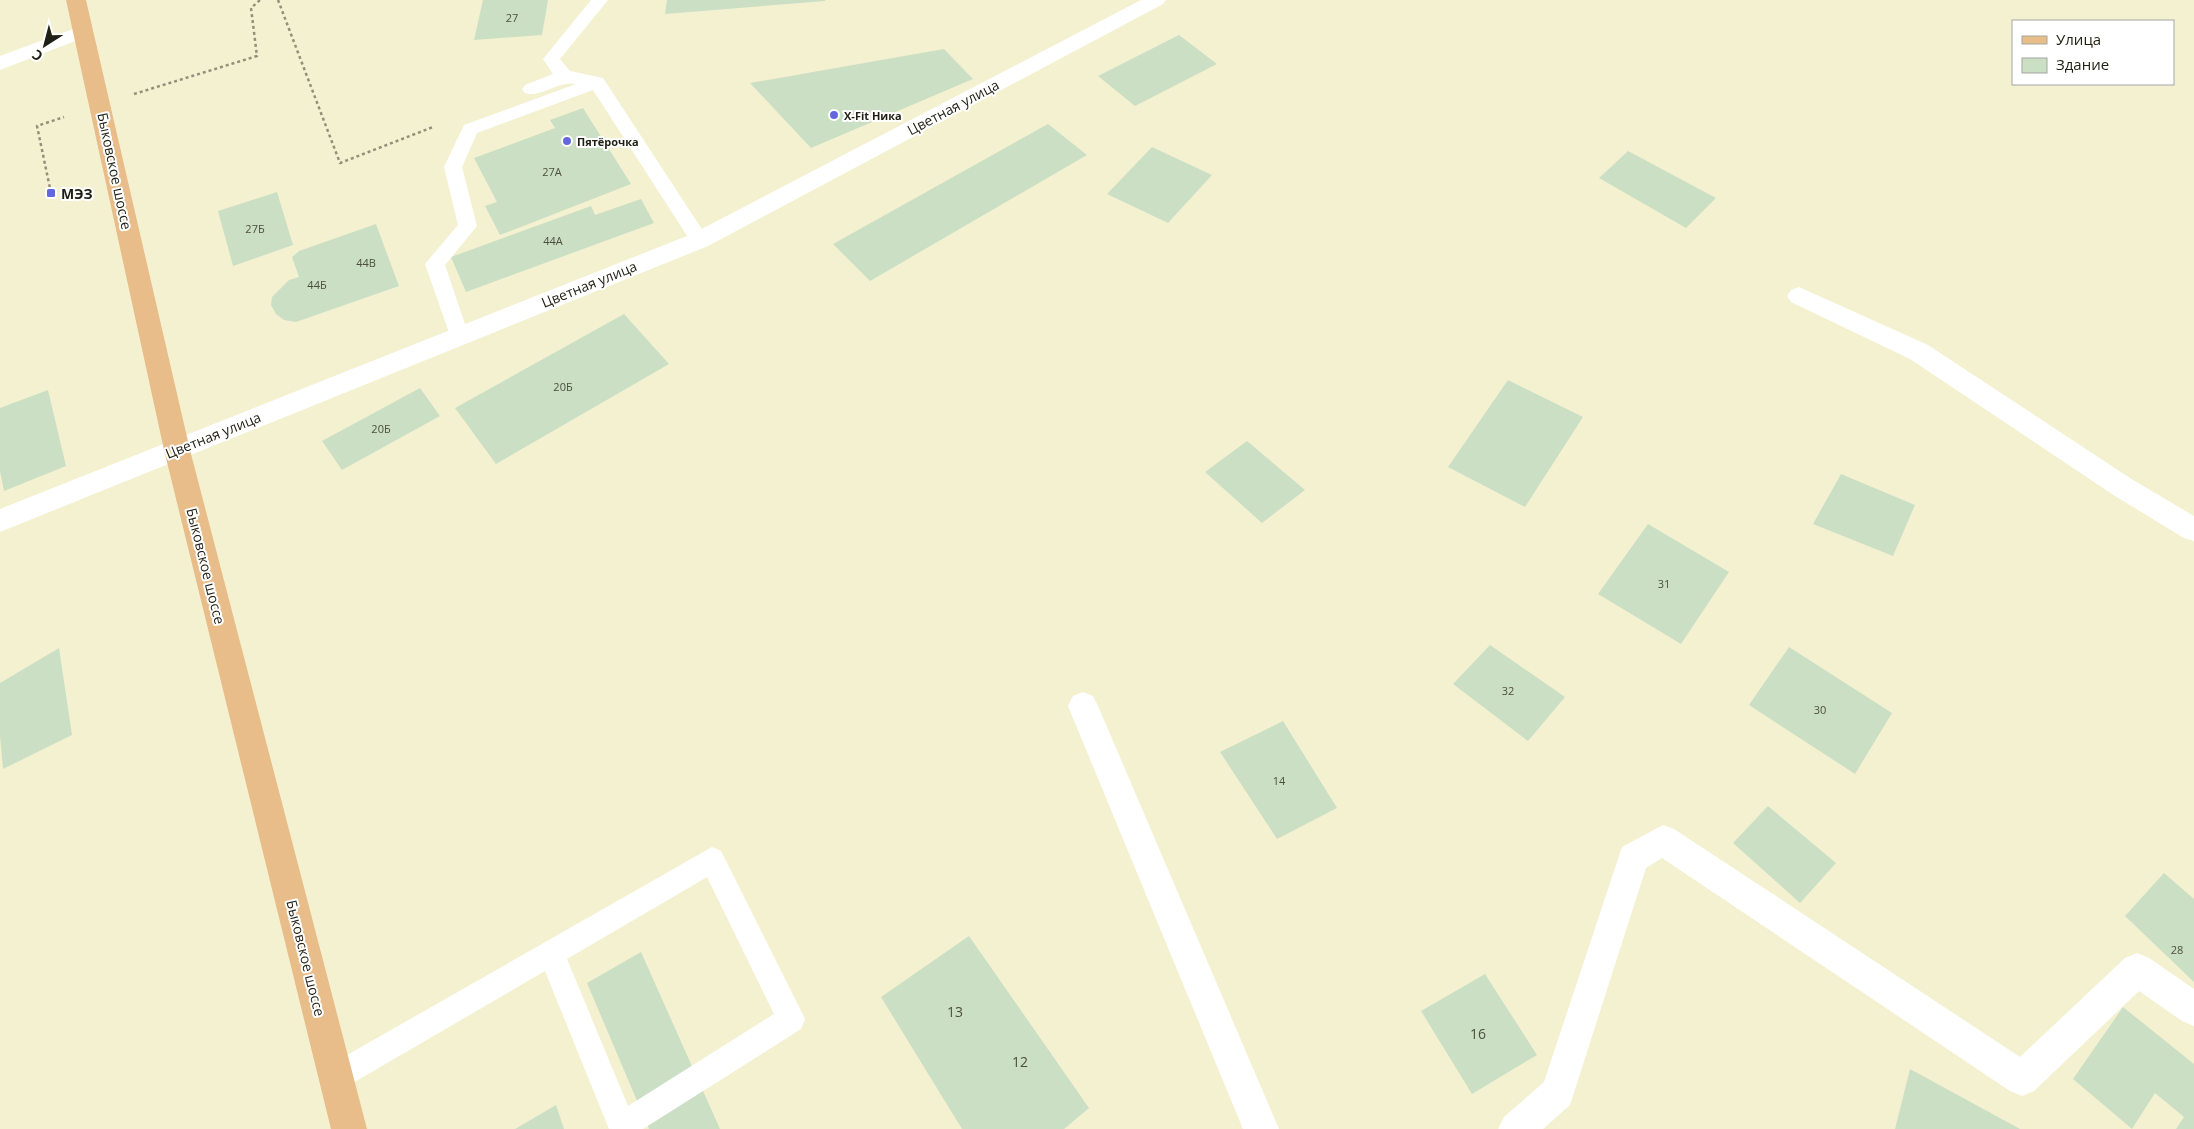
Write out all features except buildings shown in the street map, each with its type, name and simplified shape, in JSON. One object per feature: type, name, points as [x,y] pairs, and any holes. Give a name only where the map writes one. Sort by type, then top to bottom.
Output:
[{"type":"main road","name":"Быковское шоссе","points":[[76,0],[177,450],[349,1129]]},
{"type":"street","name":"Цветная улица","points":[[0,521],[700,240],[1156,0]]},
{"type":"street","points":[[0,63],[84,31]]},
{"type":"street","points":[[1799,296],[1919,352],[2124,488],[2194,530]]},
{"type":"street","points":[[1083,706],[1261,1129]]},
{"type":"street","points":[[1516,1129],[1558,1093],[1633,858],[1663,840],[2022,1079],[2137,970],[2194,1009]]},
{"type":"lane","points":[[564,76],[551,59],[600,0]]},
{"type":"lane","points":[[531,89],[564,76],[597,82],[700,240]]},
{"type":"lane","points":[[459,336],[435,264],[468,226],[453,167],[470,129],[597,82]]},
{"type":"lane","points":[[336,1077],[712,860],[791,1019],[622,1126],[551,953]]},
{"type":"path","points":[[50,193],[37,126],[257,56],[251,8],[260,0]]},
{"type":"path","points":[[278,0],[340,163],[440,124]]},
{"type":"place","name":"X-Fit Ника","points":[[834,115]]},
{"type":"place","name":"Пятёрочка","points":[[567,141]]},
{"type":"place","name":"МЭЗ","points":[[51,193]]}]
